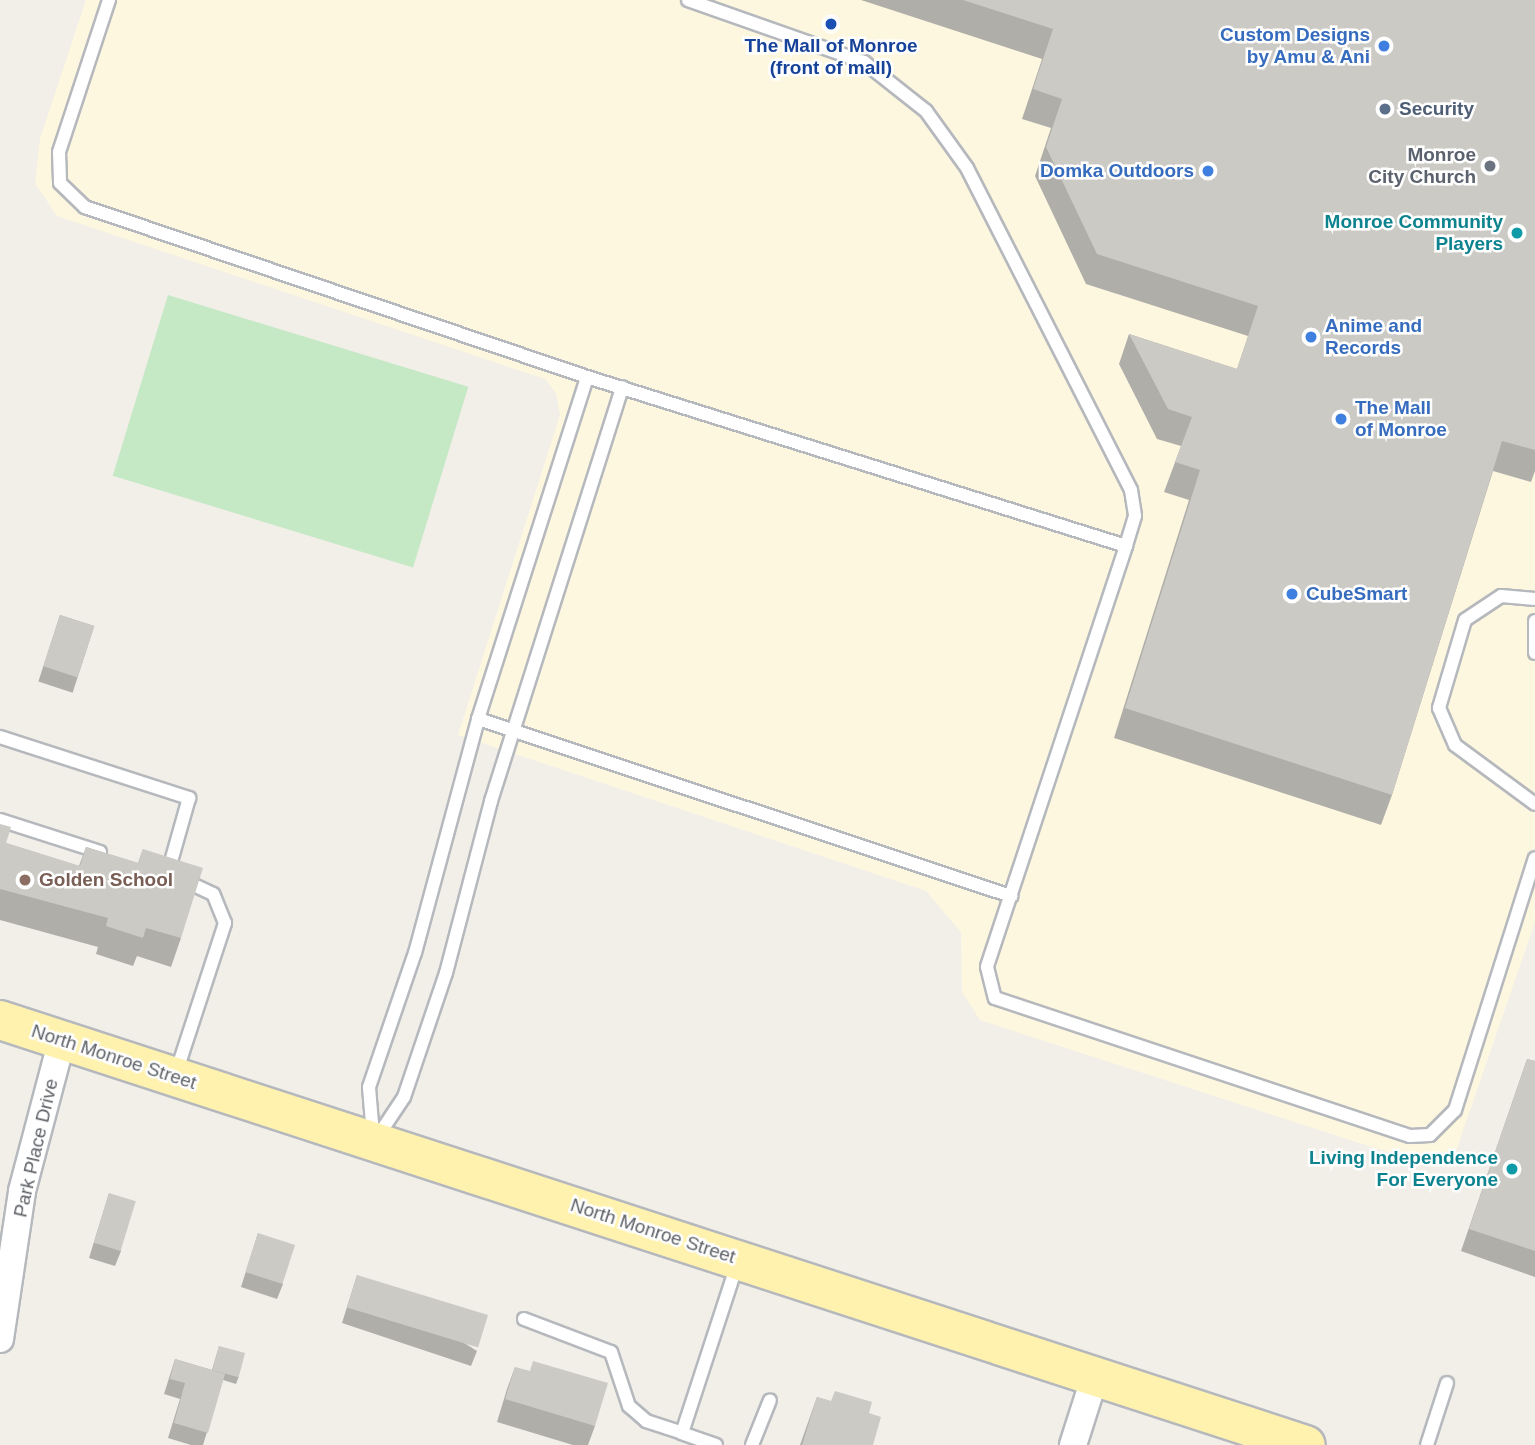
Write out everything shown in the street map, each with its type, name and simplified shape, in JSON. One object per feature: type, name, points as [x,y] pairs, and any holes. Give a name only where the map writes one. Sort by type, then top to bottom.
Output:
[{"type":"main road","name":"North Monroe Street","points":[[0,1020],[1306,1445]]},
{"type":"street","name":"Park Place Drive","points":[[0,1339],[22,1191],[62,1040]]},
{"type":"street","points":[[1073,1445],[1096,1376]]},
{"type":"lane","points":[[109,0],[58,152],[60,183],[69,196],[587,377],[1126,546]]},
{"type":"lane","points":[[688,0],[864,62],[926,111],[967,167],[1125,475],[1135,509],[1126,546],[987,967],[989,987],[1007,1006],[1421,1137],[1440,1129],[1455,1110],[1535,858]]},
{"type":"lane","points":[[374,1142],[369,1087],[415,953],[478,719],[587,377]]},
{"type":"lane","points":[[374,1142],[404,1097],[442,985],[512,732],[622,387]]},
{"type":"lane","points":[[1535,599],[1501,596],[1465,620],[1439,708],[1455,745],[1535,804]]},
{"type":"lane","points":[[1535,621],[1535,653]]},
{"type":"lane","points":[[478,719],[1011,896]]},
{"type":"lane","points":[[0,737],[188,798],[161,871],[213,894],[225,923],[175,1077]]},
{"type":"lane","points":[[0,820],[116,857]]},
{"type":"lane","points":[[682,1433],[739,1259]]},
{"type":"lane","points":[[524,1318],[611,1352],[629,1406],[646,1421],[716,1445]]},
{"type":"lane","points":[[1427,1445],[1447,1383]]},
{"type":"lane","points":[[752,1445],[770,1399]]},
{"type":"shaded area","points":[[86,0],[1535,0],[1535,922],[1456,1151],[1424,1164],[980,1020],[962,992],[961,932],[926,891],[458,735],[560,415],[556,393],[545,379],[57,216],[35,183],[40,139]]},
{"type":"green space","points":[[168,295],[468,387],[413,568],[113,476]]},
{"type":"building","name":"The Mall of Monroe","points":[[963,0],[1535,0],[1535,450],[1502,441],[1392,795],[1125,708],[1200,470],[1175,462],[1192,417],[1168,409],[1129,334],[1237,369],[1258,306],[1097,254],[1046,147],[1062,99],[1033,89],[1053,29]]},
{"type":"building","points":[[60,615],[94,626],[78,677],[43,666]]},
{"type":"building","points":[[0,824],[11,827],[6,843],[80,866],[86,847],[138,863],[143,849],[203,868],[181,938],[146,928],[143,938],[106,926],[108,918],[0,889]]},
{"type":"building","name":"Living Independence For Everyone","points":[[1527,1059],[1535,1061],[1535,1251],[1469,1229]]},
{"type":"building","points":[[109,1193],[136,1201],[121,1251],[94,1243]]},
{"type":"building","points":[[258,1233],[295,1245],[282,1284],[245,1272]]},
{"type":"building","points":[[357,1275],[488,1315],[478,1348],[347,1308]]},
{"type":"building","points":[[219,1346],[245,1353],[239,1377],[213,1370]]},
{"type":"building","points":[[175,1359],[225,1374],[208,1433],[174,1423],[185,1383],[170,1379]]},
{"type":"building","points":[[533,1361],[608,1383],[595,1426],[505,1399],[515,1367],[530,1371]]},
{"type":"building","points":[[835,1391],[872,1402],[869,1413],[881,1417],[873,1445],[802,1445],[817,1397],[831,1401]]},
{"type":"place","name":"The Mall of Monroe (front of mall)","points":[[831,24]]},
{"type":"place","name":"Custom Designs by Amu & Ani","points":[[1384,46]]},
{"type":"place","name":"Security","points":[[1385,109]]},
{"type":"place","name":"Monroe City Church","points":[[1490,166]]},
{"type":"place","name":"Domka Outdoors","points":[[1208,171]]},
{"type":"place","name":"Monroe Community Players","points":[[1517,233]]},
{"type":"place","name":"Anime and Records","points":[[1311,337]]},
{"type":"place","name":"The Mall of Monroe","points":[[1341,419]]},
{"type":"place","name":"CubeSmart","points":[[1292,594]]},
{"type":"place","name":"Golden School","points":[[25,880]]},
{"type":"place","name":"Living Independence For Everyone","points":[[1512,1169]]}]
